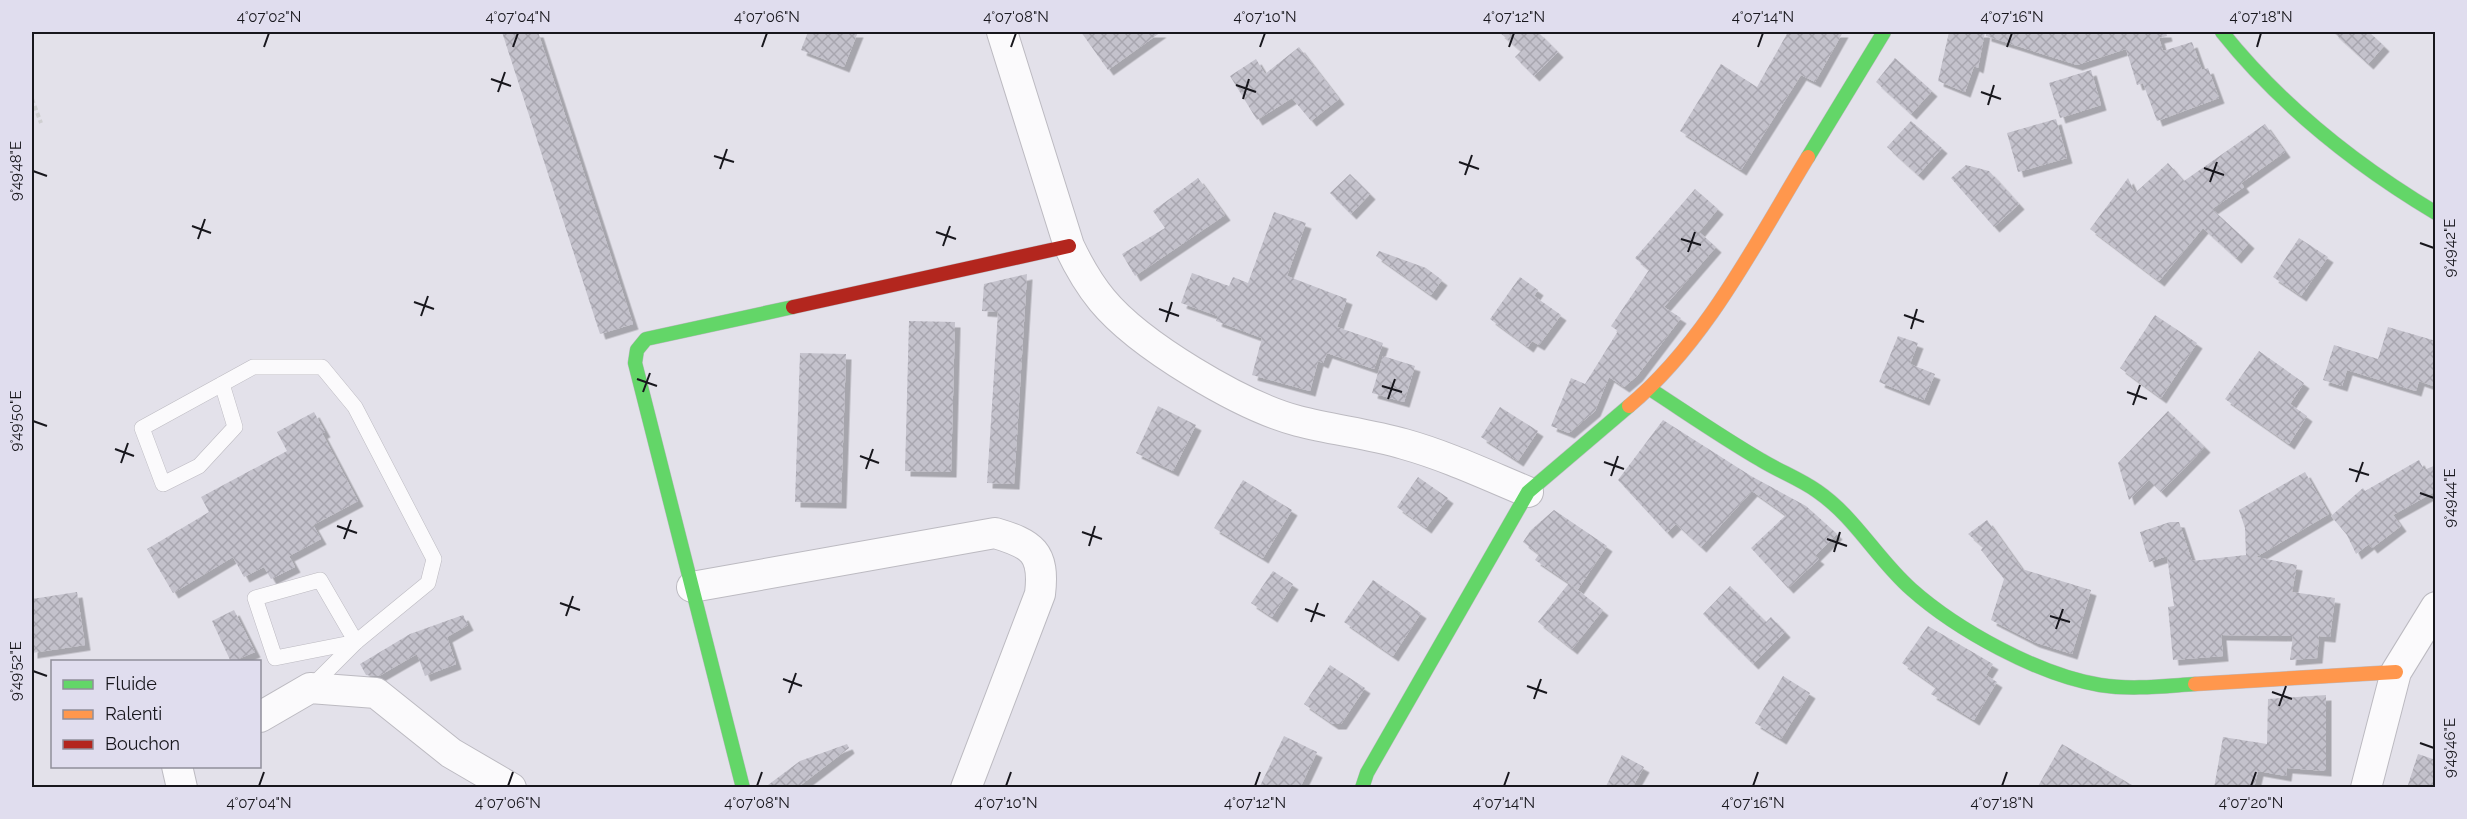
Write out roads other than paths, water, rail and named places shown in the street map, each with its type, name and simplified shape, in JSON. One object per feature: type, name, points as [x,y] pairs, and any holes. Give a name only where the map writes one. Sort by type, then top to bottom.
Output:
[{"type":"street","points":[[1002,32],[1069,246],[1083,275],[1103,302],[1142,336],[1223,391],[1296,421],[1401,443],[1437,454],[1528,492]]},
{"type":"street","points":[[1362,788],[1367,773],[1528,492],[1650,389],[1717,306],[1884,32]]},
{"type":"street","points":[[2222,32],[2275,90],[2330,141],[2400,192],[2436,213]]},
{"type":"street","points":[[743,788],[635,363],[637,350],[646,339],[1069,246]]},
{"type":"street","points":[[1650,389],[1761,460],[1817,491],[1851,521],[1910,588],[1944,615],[2009,652],[2056,673],[2099,685],[2136,688],[2396,672]]},
{"type":"street","points":[[692,587],[995,532],[1023,541],[1038,557],[1042,578],[1040,594],[966,788]]},
{"type":"street","points":[[2366,788],[2396,672],[2436,607]]},
{"type":"street","points":[[261,716],[310,688],[376,693],[451,753],[511,788]]},
{"type":"street","points":[[177,768],[182,788]]},
{"type":"lane","points":[[222,384],[235,427],[199,466],[162,484],[142,428],[222,384],[253,367],[322,366],[355,407],[434,559],[428,583],[356,642],[310,688]]},
{"type":"lane","points":[[320,580],[356,642],[275,658],[255,598],[320,580]]}]
